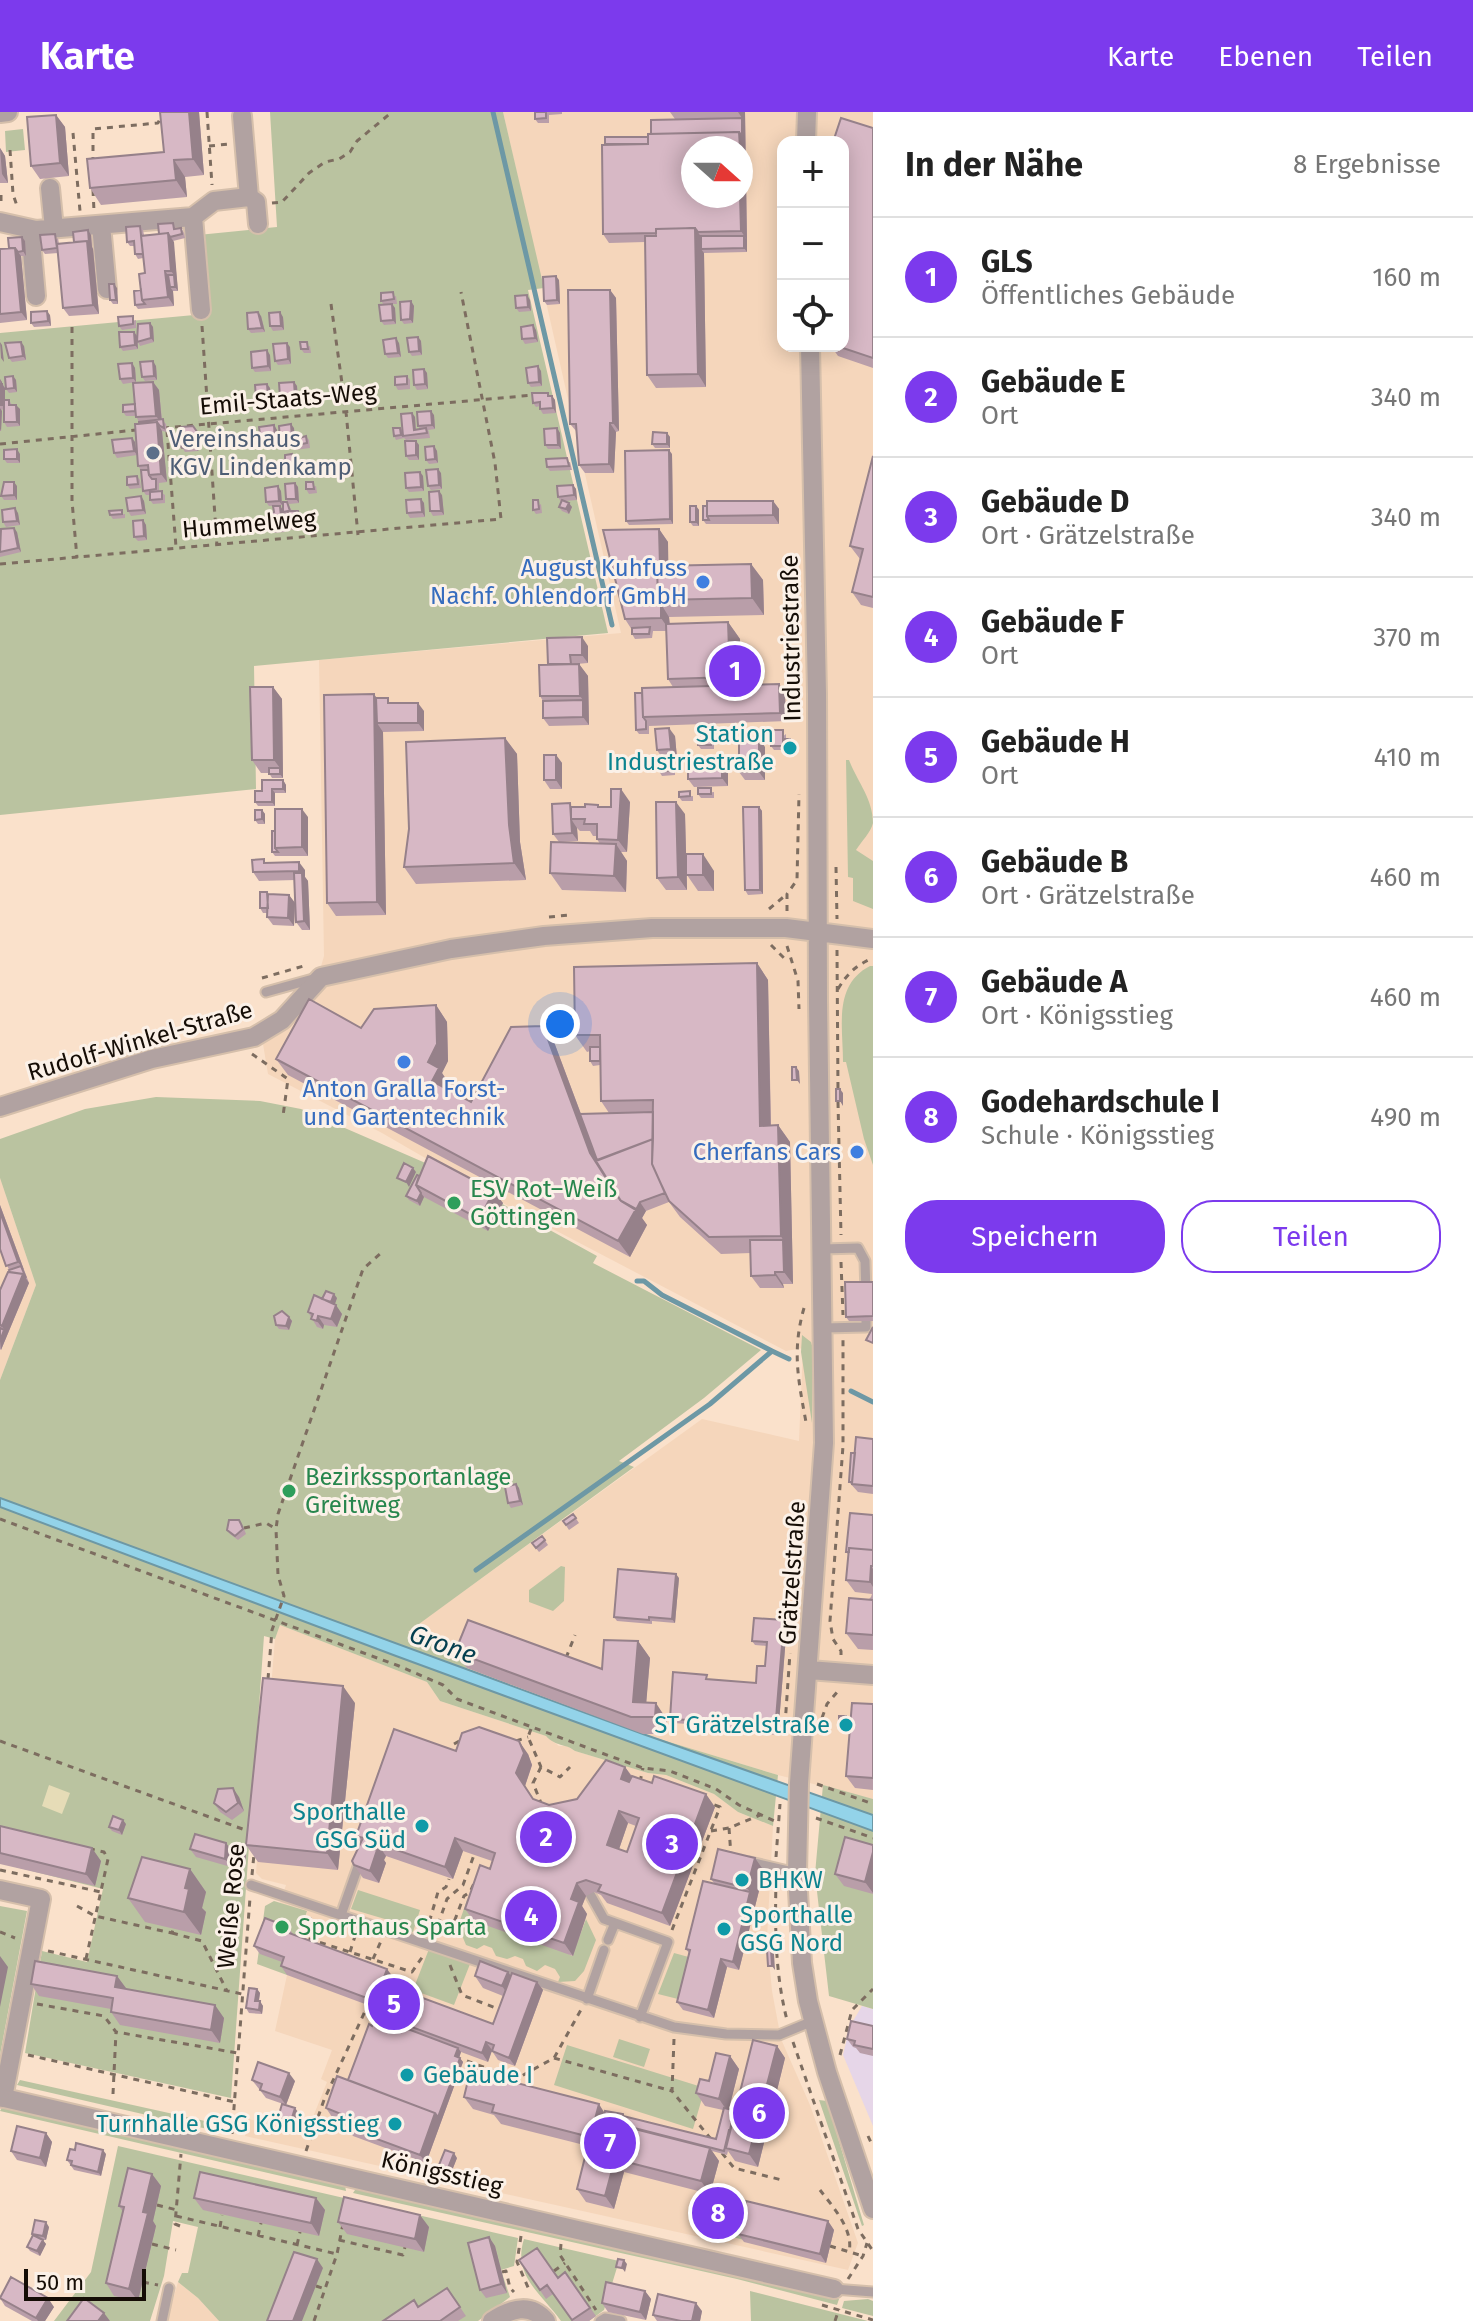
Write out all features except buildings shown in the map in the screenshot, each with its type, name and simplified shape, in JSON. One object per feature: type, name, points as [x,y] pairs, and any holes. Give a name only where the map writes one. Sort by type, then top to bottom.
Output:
[{"type":"street","points":[[0,113],[8,112]]},
{"type":"street","points":[[806,136],[807,112]]},
{"type":"street","points":[[242,116],[258,224]]},
{"type":"street","points":[[50,188],[54,229]]},
{"type":"street","points":[[0,222],[54,229],[193,217],[214,201],[253,199]]},
{"type":"street","points":[[193,217],[201,312]]},
{"type":"street","points":[[93,226],[107,289]]},
{"type":"street","points":[[28,228],[36,296]]},
{"type":"street","name":"Industriestraße","points":[[810,352],[817,694],[827,931]]},
{"type":"street","name":"Rudolf-Winkel-Straße","points":[[0,1107],[152,1059],[250,1038],[282,1020],[321,977],[451,949],[544,936],[652,928],[786,928],[873,939]]},
{"type":"street","name":"Grätzelstraße","points":[[827,931],[824,1443],[809,1670],[806,1816],[797,1873],[802,1963],[813,2021],[873,2209]]},
{"type":"street","points":[[809,1670],[873,1675]]},
{"type":"street","points":[[1,1877],[41,1899],[2,2098]]},
{"type":"street","name":"Königsstieg","points":[[2,2098],[524,2216],[832,2298]]},
{"type":"street","points":[[492,2321],[514,2310],[530,2309],[546,2321]]},
{"type":"lane","name":"Rudolf-Winkel-Straße","points":[[266,992],[321,977]]},
{"type":"lane","points":[[823,1249],[858,1248],[865,1261],[866,1301],[866,1327],[824,1328]]},
{"type":"lane","points":[[729,1854],[797,1873]]},
{"type":"lane","points":[[341,1915],[362,1858]]},
{"type":"lane","points":[[251,1885],[674,2027],[726,2034],[779,2035],[813,2021]]},
{"type":"lane","points":[[590,1894],[604,1919],[668,1942],[640,2017]]},
{"type":"lane","points":[[587,1999],[615,1923]]},
{"type":"lane","points":[[162,2321],[169,2288]]},
{"type":"lane","name":"Königsstieg","points":[[832,2298],[873,2292]]},
{"type":"lane","points":[[599,2317],[621,2321]]},
{"type":"path","points":[[93,166],[93,129],[158,123],[163,112]]},
{"type":"path","points":[[207,112],[214,201]]},
{"type":"path","points":[[253,199],[282,202],[309,173],[325,162],[339,159],[350,152],[357,141],[392,112]]},
{"type":"path","points":[[73,133],[93,226]]},
{"type":"path","points":[[10,150],[13,194],[28,228]]},
{"type":"path","points":[[92,179],[93,226]]},
{"type":"path","points":[[0,195],[13,194]]},
{"type":"path","points":[[461,292],[483,400]]},
{"type":"path","points":[[331,304],[358,534]]},
{"type":"path","points":[[201,312],[217,546]]},
{"type":"path","points":[[72,327],[72,501],[77,558]]},
{"type":"path","name":"Emil-Staats-Weg","points":[[151,429],[538,395]]},
{"type":"path","name":"Hummelweg","points":[[0,564],[501,519],[495,463],[483,400]]},
{"type":"path","points":[[166,427],[176,547]]},
{"type":"path","points":[[0,444],[135,430]]},
{"type":"path","points":[[827,931],[836,866]]},
{"type":"path","points":[[786,928],[787,951],[798,981],[800,1014]]},
{"type":"path","points":[[760,940],[775,947],[791,965]]},
{"type":"path","points":[[838,989],[847,973],[861,962],[873,958]]},
{"type":"path","points":[[250,1038],[251,1053],[288,1079],[283,1116]]},
{"type":"path","points":[[267,1692],[276,1616],[284,1596],[278,1575],[276,1529],[285,1489],[363,1269],[382,1252]]},
{"type":"path","points":[[806,1302],[797,1334],[796,1363],[806,1428]]},
{"type":"path","points":[[0,1519],[276,1616],[443,1685],[457,1699],[643,1768],[670,1771],[716,1789],[739,1805],[778,1822],[806,1816],[873,1838]]},
{"type":"path","points":[[244,1528],[266,1523],[276,1529]]},
{"type":"path","points":[[563,1667],[575,1635]]},
{"type":"path","points":[[784,1730],[791,1640]]},
{"type":"path","points":[[531,1728],[528,1737],[541,1767],[560,1777],[570,1767]]},
{"type":"path","points":[[454,1744],[467,1736]]},
{"type":"path","points":[[511,1742],[528,1737]]},
{"type":"path","points":[[0,1741],[256,1833]]},
{"type":"path","points":[[541,1767],[533,1783],[543,1806]]},
{"type":"path","points":[[643,1768],[639,1786],[648,1785]]},
{"type":"path","points":[[808,1784],[873,1804]]},
{"type":"path","points":[[668,1942],[720,1807],[707,1803]]},
{"type":"path","points":[[780,1803],[775,1943],[779,1989],[790,2031],[858,2229],[873,2251]]},
{"type":"path","points":[[711,1831],[729,1828],[760,1815]]},
{"type":"path","points":[[729,1828],[729,1854]]},
{"type":"path","name":"Weiße Rose","points":[[231,2150],[255,1846]]},
{"type":"path","points":[[86,1959],[108,1856],[89,1849]]},
{"type":"path","points":[[313,1905],[306,1938],[412,1972],[438,1925],[447,1899],[463,1885],[474,1855]]},
{"type":"path","points":[[6,1865],[1,1877],[40,1879],[101,1892]]},
{"type":"path","points":[[40,1879],[42,1873]]},
{"type":"path","points":[[427,1944],[438,1892],[446,1887],[449,1879]]},
{"type":"path","points":[[476,1879],[470,1892],[464,1896],[444,1950],[462,1995],[496,2008]]},
{"type":"path","points":[[77,1906],[95,1916],[172,1931],[202,1941],[227,1991]]},
{"type":"path","points":[[350,1952],[360,1922]]},
{"type":"path","points":[[438,1925],[451,1930]]},
{"type":"path","points":[[373,1959],[386,1930]]},
{"type":"path","points":[[32,1947],[242,1994]]},
{"type":"path","points":[[835,2048],[838,2061],[852,2010],[871,1992]]},
{"type":"path","points":[[467,2061],[516,2079],[554,2058],[587,1999]]},
{"type":"path","points":[[59,2008],[61,2000]]},
{"type":"path","points":[[22,2002],[104,2016],[116,2032],[113,2094]]},
{"type":"path","points":[[100,2015],[102,2007]]},
{"type":"path","points":[[302,2166],[315,2121],[367,2007]]},
{"type":"path","points":[[672,2091],[674,2027]]},
{"type":"path","points":[[143,2037],[145,2029]]},
{"type":"path","points":[[116,2032],[238,2053]]},
{"type":"path","points":[[192,2045],[193,2038]]},
{"type":"path","points":[[12,2052],[235,2102]]},
{"type":"path","points":[[554,2058],[672,2091],[734,2168],[782,2180]]},
{"type":"path","points":[[863,2125],[873,2147]]},
{"type":"path","points":[[180,2226],[175,2224],[181,2157]]},
{"type":"path","points":[[820,2190],[840,2216],[851,2243],[849,2252]]},
{"type":"path","points":[[157,2205],[177,2210]]},
{"type":"path","points":[[220,2227],[222,2215]]},
{"type":"path","points":[[176,2216],[337,2254]]},
{"type":"path","points":[[524,2216],[517,2262],[530,2288],[530,2309]]},
{"type":"path","points":[[258,2236],[261,2223]]},
{"type":"path","points":[[314,2321],[337,2254],[342,2225]]},
{"type":"path","points":[[297,2245],[300,2232]]},
{"type":"path","points":[[364,2246],[366,2238]]},
{"type":"path","points":[[339,2240],[403,2255],[405,2247]]},
{"type":"path","points":[[561,2243],[560,2255],[599,2317]]},
{"type":"path","points":[[835,2321],[838,2310],[832,2298],[863,2256],[867,2243]]},
{"type":"path","points":[[152,2244],[176,2250]]},
{"type":"path","points":[[830,2246],[863,2256]]},
{"type":"path","points":[[554,2271],[565,2263]]},
{"type":"path","points":[[502,2272],[506,2271],[510,2288],[530,2309]]},
{"type":"path","points":[[316,2286],[325,2289]]},
{"type":"path","points":[[838,2310],[873,2320]]},
{"type":"shaded area","points":[[503,112],[873,112],[873,1799],[778,1775],[643,1734],[467,1668],[467,1656],[407,1632],[702,1419],[799,1441],[803,1348],[786,1351],[503,1203],[382,1133],[268,1074],[263,1044],[289,1027],[311,1001],[324,956],[319,660],[621,633]]},
{"type":"shaded area","points":[[0,1178],[36,1285],[0,1380]]},
{"type":"shaded area","points":[[280,1625],[427,1682],[440,1701],[546,1736],[559,1746],[648,1773],[666,1775],[714,1794],[738,1812],[773,1826],[767,1938],[772,1991],[781,2039],[810,2105],[858,2243],[848,2270],[245,2136],[248,2119],[307,2132],[327,2082],[321,2079],[332,2050],[275,2031],[287,1975],[307,1912],[280,1903],[286,1885],[262,1879],[256,1873],[275,1639]]},
{"type":"shaded area","points":[[862,2006],[873,2009],[873,2126],[843,2055],[850,2026]]},
{"type":"shaded area","points":[[178,2282],[198,2298],[219,2321],[167,2321]]},
{"type":"green space","points":[[270,112],[503,112],[544,288],[528,290],[608,633],[254,666],[256,789],[0,815],[0,333],[205,314],[198,235],[277,227]]},
{"type":"green space","points":[[23,129],[25,150],[6,152],[5,131]]},
{"type":"green space","points":[[846,760],[849,760],[864,790],[872,814],[872,826],[856,850],[873,861],[873,909],[853,901],[853,878],[848,877]]},
{"type":"green space","points":[[873,966],[873,1165],[846,1062],[843,1062],[842,1021],[845,995],[850,984]]},
{"type":"green space","name":"Bezirkssportanlage Greitweg","points":[[156,1097],[260,1101],[301,1109],[437,1168],[597,1256],[593,1263],[761,1350],[704,1398],[619,1461],[634,1467],[408,1632],[468,1656],[467,1668],[643,1734],[778,1775],[773,1826],[738,1812],[714,1794],[666,1775],[648,1773],[575,1751],[546,1736],[440,1701],[427,1682],[280,1625],[275,1639],[264,1636],[231,2098],[25,2053],[42,1951],[87,1962],[103,1889],[0,1863],[0,1380],[36,1285],[0,1178],[0,1139],[85,1109]]},
{"type":"green space","points":[[802,1335],[811,1342],[813,1349],[812,1423],[801,1352]]},
{"type":"green space","points":[[561,1566],[565,1567],[564,1601],[553,1611],[529,1602],[529,1590]]},
{"type":"green space","points":[[823,1785],[873,1799],[873,2009],[829,1996],[815,1874]]},
{"type":"green space","points":[[358,1890],[420,1910],[413,1932],[404,1930],[405,1925],[351,1909]]},
{"type":"green space","points":[[473,1897],[572,1956],[586,1919],[596,1940],[584,1971],[575,1981],[558,1982],[560,1977],[555,1969],[545,1965],[537,1971],[515,1956],[507,1959],[496,1956],[492,1948],[484,1945],[477,1949],[466,1945],[458,1926],[467,1900]]},
{"type":"green space","name":"Sporthaus Sparta","points":[[274,1901],[307,1911],[287,1975],[257,1964],[265,1906]]},
{"type":"green space","points":[[0,1906],[27,1911],[0,2055]]},
{"type":"green space","points":[[429,1949],[470,1964],[454,2005],[413,1990]]},
{"type":"green space","points":[[674,1953],[696,1959],[686,2001],[658,1994]]},
{"type":"green space","points":[[619,2039],[650,2049],[644,2067],[613,2057]]},
{"type":"green space","points":[[567,2045],[705,2088],[693,2129],[554,2085]]},
{"type":"green space","points":[[20,2080],[214,2123],[216,2131],[17,2085]]},
{"type":"green space","points":[[819,2100],[827,2101],[862,2226]]},
{"type":"green space","points":[[3,2106],[345,2185],[346,2191],[0,2111]]},
{"type":"green space","points":[[118,2146],[518,2238],[514,2266],[501,2270],[510,2297],[478,2321],[219,2321],[178,2282],[182,2273],[188,2273],[198,2227],[173,2221],[164,2276],[150,2321],[54,2321],[91,2272]]},
{"type":"green space","points":[[357,2187],[839,2299],[837,2305],[737,2279],[353,2193]]},
{"type":"green space","points":[[708,2220],[747,2230],[744,2240],[706,2230]]},
{"type":"green space","points":[[524,2239],[619,2261],[604,2310],[589,2321],[561,2321],[525,2274],[521,2252]]},
{"type":"green space","points":[[750,2291],[868,2321],[751,2321]]},
{"type":"green space","points":[[844,2301],[873,2301],[873,2316],[842,2308]]},
{"type":"sand","points":[[49,1785],[70,1793],[62,1814],[42,1806]]},
{"type":"water","points":[[0,1498],[873,1815],[873,1831],[0,1507]]},
{"type":"waterway","points":[[493,112],[612,625]]},
{"type":"waterway","points":[[637,1281],[644,1281],[662,1295],[772,1351]]},
{"type":"waterway","points":[[476,1570],[710,1404],[772,1351],[789,1359]]},
{"type":"waterway","points":[[851,1391],[873,1402]]},
{"type":"place","name":"Vereinshaus KGV Lindenkamp","points":[[153,453]]},
{"type":"place","name":"August Kuhfuss Nachf. Ohlendorf GmbH","points":[[703,582]]},
{"type":"place","name":"GLS","points":[[735,671]]},
{"type":"place","name":"Station Industriestraße","points":[[790,748]]},
{"type":"place","name":"Anton Gralla Forst- und Gartentechnik","points":[[404,1062]]},
{"type":"place","name":"Cherfans Cars","points":[[857,1152]]},
{"type":"place","name":"ESV Rot–Weìß Göttingen","points":[[454,1203]]},
{"type":"place","name":"Bezirkssportanlage Greitweg","points":[[289,1491]]},
{"type":"place","name":"ST Grätzelstraße","points":[[846,1725]]},
{"type":"place","name":"Sporthalle GSG Süd","points":[[422,1826]]},
{"type":"place","name":"Gebäude E","points":[[546,1837]]},
{"type":"place","name":"Gebäude D","points":[[672,1844]]},
{"type":"place","name":"BHKW","points":[[742,1880]]},
{"type":"place","name":"Gebäude F","points":[[531,1916]]},
{"type":"place","name":"Sporthaus Sparta","points":[[282,1927]]},
{"type":"place","name":"Sporthalle GSG Nord","points":[[724,1929]]},
{"type":"place","name":"Gebäude H","points":[[394,2004]]},
{"type":"place","name":"Gebäude I","points":[[407,2075]]},
{"type":"place","name":"Gebäude B","points":[[759,2113]]},
{"type":"place","name":"Turnhalle GSG Königsstieg","points":[[395,2124]]},
{"type":"place","name":"Gebäude A","points":[[610,2143]]},
{"type":"place","name":"Godehardschule I","points":[[718,2213]]},
{"type":"water label","name":"Grone","points":[[443,1644]]}]
